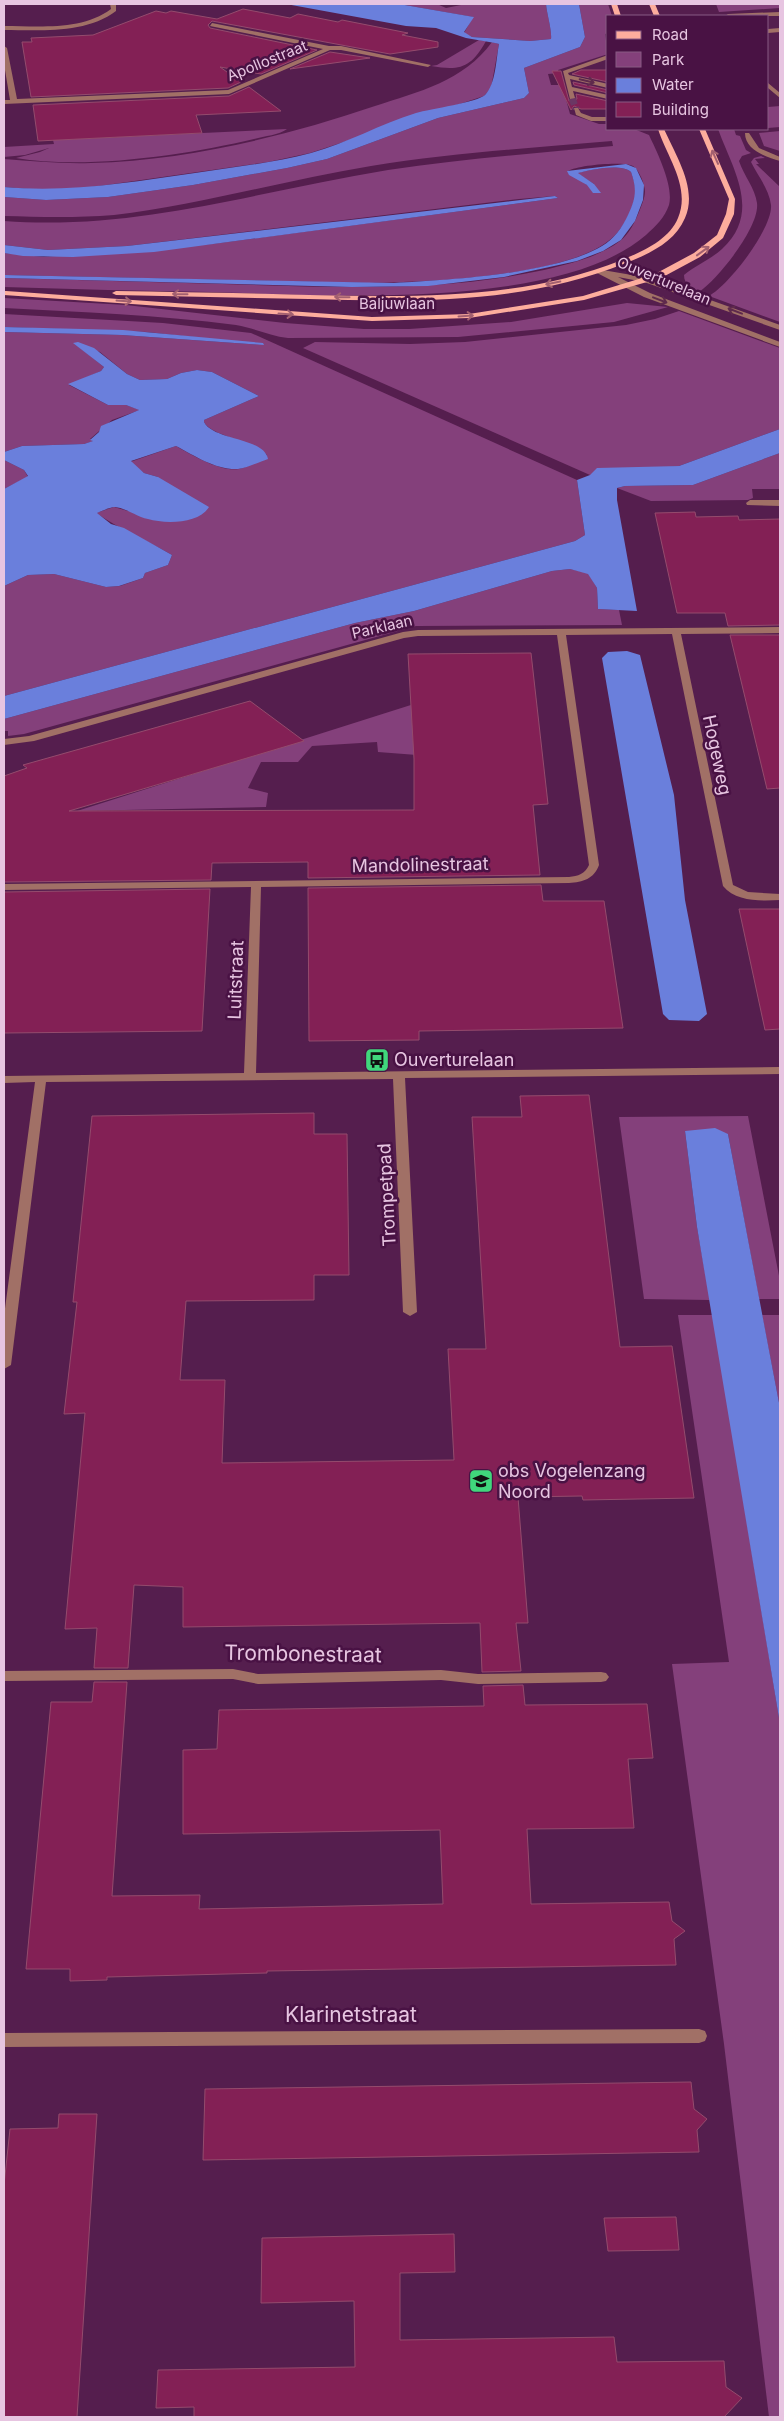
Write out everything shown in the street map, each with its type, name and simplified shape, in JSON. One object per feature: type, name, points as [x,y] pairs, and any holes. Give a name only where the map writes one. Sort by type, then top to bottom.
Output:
[{"type":"main road","name":"Baljuwlaan","points":[[5,293],[426,297],[476,295],[529,288],[600,271],[659,245],[674,230],[682,218],[686,205],[681,174],[661,130]]},
{"type":"main road","name":"Baljuwlaan","points":[[5,293],[326,317],[414,319],[515,310],[584,298],[646,280],[670,270],[697,255],[720,236],[730,214],[732,199],[702,130]]},
{"type":"street","points":[[4,28],[88,22],[111,14],[114,10],[113,4]]},
{"type":"street","points":[[754,15],[780,14]]},
{"type":"street","name":"Apollostraat","points":[[212,25],[329,48]]},
{"type":"street","points":[[4,48],[14,102]]},
{"type":"street","points":[[329,48],[341,48],[428,65]]},
{"type":"street","name":"Apollostraat","points":[[4,102],[229,92],[329,48]]},
{"type":"street","points":[[572,98],[565,72],[606,58]]},
{"type":"street","points":[[566,76],[606,86]]},
{"type":"street","points":[[769,86],[780,96]]},
{"type":"street","points":[[569,88],[606,97]]},
{"type":"street","points":[[576,109],[578,114],[584,117],[606,119]]},
{"type":"street","points":[[747,134],[752,147],[780,159]]},
{"type":"street","name":"Ouverturelaan","points":[[600,271],[646,280],[780,328]]},
{"type":"street","name":"Ouverturelaan","points":[[600,271],[627,286],[780,345]]},
{"type":"street","points":[[750,503],[780,503]]},
{"type":"street","name":"Parklaan","points":[[4,742],[30,739],[403,635],[418,633],[780,630]]},
{"type":"street","name":"Hogeweg","points":[[676,631],[728,886],[732,890],[748,896],[780,897]]},
{"type":"street","name":"Mandolinestraat","points":[[4,887],[569,880],[588,876],[594,866],[561,632]]},
{"type":"street","name":"Luitstraat","points":[[250,1077],[256,884]]},
{"type":"street","points":[[4,1079],[780,1071]]},
{"type":"street","name":"Trompetpad","points":[[399,1076],[410,1312]]},
{"type":"street","points":[[4,1365],[40,1079]]},
{"type":"street","name":"Trombonestraat","points":[[4,1676],[233,1674],[258,1679],[441,1675],[478,1678],[601,1676]]},
{"type":"street","name":"Klarinetstraat","points":[[4,2040],[699,2036]]},
{"type":"green space","points":[[399,4],[437,4],[446,8],[466,4],[546,4],[551,39],[530,41],[472,37],[464,33],[473,17]]},
{"type":"green space","points":[[579,4],[608,4],[612,15],[606,15],[606,55],[558,70],[559,73],[548,74],[551,85],[562,85],[570,114],[599,124],[606,124],[606,130],[636,130],[649,135],[664,169],[670,197],[669,205],[657,225],[646,235],[607,259],[557,276],[499,287],[438,293],[314,295],[4,287],[4,278],[343,287],[424,285],[504,277],[544,270],[584,259],[603,251],[612,247],[626,235],[636,220],[643,202],[645,189],[638,172],[633,166],[600,164],[568,171],[587,185],[594,184],[577,173],[613,168],[626,169],[631,172],[635,192],[628,217],[615,235],[601,246],[579,256],[551,265],[521,271],[456,279],[369,283],[4,275],[4,253],[44,257],[212,244],[558,198],[555,196],[519,199],[127,246],[48,250],[4,245],[4,221],[53,223],[150,215],[388,170],[472,159],[613,146],[612,141],[401,161],[178,205],[114,215],[72,217],[4,216],[4,197],[46,200],[108,197],[193,185],[327,159],[438,118],[524,98],[529,93],[524,68],[580,47],[585,37]]},
{"type":"green space","points":[[716,4],[780,4],[780,8],[719,12]]},
{"type":"green space","points":[[479,40],[486,41],[475,57],[464,66],[450,68],[431,66],[437,65]]},
{"type":"green space","points":[[492,42],[499,44],[491,88],[484,96],[310,153],[268,162],[85,188],[42,190],[4,187],[4,159],[80,163],[128,161],[200,152],[306,128],[424,90],[454,76],[481,55]]},
{"type":"green space","points":[[780,106],[780,127],[769,128],[769,107]]},
{"type":"green space","points":[[287,129],[276,134],[227,145],[135,159],[73,162],[16,158],[49,148],[25,155],[4,157],[4,147],[54,144],[53,140]]},
{"type":"green space","points":[[718,130],[734,130],[736,135],[740,136],[746,150],[751,153],[742,156],[739,161],[756,198],[756,213],[752,225],[736,252],[716,276],[699,292],[687,284],[684,275],[718,253],[734,235],[740,220],[742,206],[741,190]]},
{"type":"green space","points":[[780,131],[780,151],[764,146],[759,133]]},
{"type":"green space","points":[[761,156],[765,158],[755,159],[759,164],[756,164],[780,187],[780,322],[709,296],[727,280],[748,255],[758,241],[770,215],[771,205],[768,194],[751,162],[754,158]]},
{"type":"green space","points":[[4,298],[126,305],[285,323],[364,329],[409,329],[511,322],[627,303],[668,307],[614,322],[458,337],[288,338],[236,325],[120,314],[4,308]]},
{"type":"green space","points":[[679,311],[780,348],[780,429],[679,466],[590,475],[303,348],[315,342],[410,344],[465,342],[626,325],[655,319]]},
{"type":"green space","points":[[4,314],[163,323],[251,333],[577,480],[585,535],[575,541],[4,696],[4,586],[28,575],[54,574],[106,587],[120,586],[143,578],[145,573],[168,565],[172,555],[96,513],[114,507],[128,511],[158,477],[144,473],[130,462],[176,446],[206,462],[231,469],[246,467],[267,455],[251,445],[215,431],[204,422],[204,420],[259,396],[212,372],[197,370],[181,373],[167,379],[140,380],[127,374],[100,352],[74,343],[104,367],[101,371],[69,385],[108,405],[126,405],[140,410],[112,420],[90,439],[94,441],[84,444],[22,446],[4,452],[4,332],[122,335],[264,345],[147,332],[4,327]]},
{"type":"green space","points":[[780,453],[780,489],[752,489],[753,498],[748,500],[651,501],[617,488],[625,486],[693,485]]},
{"type":"green space","points":[[4,460],[24,470],[28,477],[4,489]]},
{"type":"green space","points":[[570,569],[588,573],[597,588],[598,609],[619,610],[622,625],[416,626],[24,734],[8,736],[8,731],[4,731],[4,719],[355,623],[414,611],[552,571]]},
{"type":"green space","points":[[414,704],[417,755],[378,752],[377,742],[312,746],[298,762],[261,762],[248,788],[268,793],[266,807],[77,811]]},
{"type":"green space","points":[[748,1116],[780,1281],[780,1299],[759,1299],[728,1134],[685,1131],[697,1227],[710,1300],[644,1299],[619,1117]]},
{"type":"green space","points":[[678,1315],[713,1315],[780,1724],[780,2417],[769,2417],[724,2044],[672,1664],[729,1662]]},
{"type":"green space","points":[[762,1315],[780,1315],[780,1408]]},
{"type":"water","points":[[286,4],[399,4],[474,17],[464,32],[472,37],[530,41],[551,39],[546,4],[579,4],[585,37],[580,47],[524,68],[529,93],[524,98],[438,118],[327,159],[193,185],[108,197],[46,200],[4,197],[4,187],[52,189],[100,186],[239,167],[311,153],[416,113],[481,98],[489,90],[495,71],[499,44],[466,38],[436,28],[406,26]]},
{"type":"water","points":[[626,164],[636,168],[644,185],[643,200],[635,221],[621,240],[603,251],[577,261],[504,277],[428,286],[352,287],[4,278],[4,275],[394,283],[443,280],[530,269],[582,256],[602,246],[614,237],[626,220],[634,198],[635,189],[631,172],[626,169],[613,168],[578,173],[594,184],[601,193],[593,193],[587,185],[569,175],[567,171]]},
{"type":"water","points":[[555,196],[558,198],[154,252],[73,257],[23,256],[4,253],[4,245],[48,250],[127,246]]},
{"type":"water","points":[[4,327],[123,330],[263,343],[264,345],[122,335],[4,332]]},
{"type":"water","points":[[78,342],[94,348],[127,374],[140,380],[167,379],[181,373],[197,370],[212,372],[259,396],[204,420],[204,422],[209,428],[218,433],[258,447],[265,452],[268,459],[242,468],[230,469],[206,462],[176,446],[131,461],[144,473],[158,477],[209,507],[198,517],[172,522],[155,521],[115,507],[97,513],[111,524],[124,528],[172,555],[168,565],[145,573],[143,578],[119,586],[106,587],[54,574],[28,575],[4,586],[4,489],[28,476],[24,470],[4,460],[4,452],[22,446],[84,444],[93,441],[90,440],[99,432],[101,426],[139,410],[126,405],[108,405],[68,384],[101,371],[104,367],[73,343]]},
{"type":"water","points":[[780,429],[780,453],[693,485],[625,486],[617,488],[617,500],[637,611],[598,609],[597,588],[588,574],[570,569],[552,571],[414,611],[355,623],[4,719],[4,696],[575,541],[585,535],[577,480],[590,475],[597,468],[679,466]]},
{"type":"water","points":[[627,651],[640,655],[674,795],[685,900],[707,1014],[699,1021],[669,1020],[663,1014],[602,658],[608,652]]},
{"type":"water","points":[[715,1128],[728,1134],[780,1408],[780,1724],[697,1227],[685,1131]]},
{"type":"building","points":[[243,9],[290,18],[298,14],[338,22],[342,20],[408,33],[402,35],[438,42],[438,47],[390,54],[212,21],[208,25],[210,28],[317,50],[261,74],[220,67],[241,82],[228,88],[31,97],[22,42],[32,42],[31,38],[93,35],[156,11],[166,13],[171,11],[217,19]]},
{"type":"building","points":[[330,52],[370,58],[290,69]]},
{"type":"building","points":[[581,70],[606,70],[606,82],[572,74]]},
{"type":"building","points":[[552,71],[561,71],[569,101],[577,99],[576,94],[606,101],[606,109],[581,109],[574,106],[571,110]]},
{"type":"building","points":[[573,82],[606,90],[606,93],[574,85]]},
{"type":"building","points":[[249,87],[281,111],[196,115],[202,133],[38,141],[33,105],[229,96]]},
{"type":"building","points":[[695,512],[696,517],[738,516],[739,520],[780,519],[780,625],[728,626],[725,613],[677,613],[655,513]]},
{"type":"building","points":[[730,635],[780,635],[780,788],[767,789]]},
{"type":"building","points":[[531,653],[548,804],[533,805],[540,875],[308,878],[308,862],[212,863],[211,880],[4,882],[4,776],[27,768],[23,765],[250,701],[304,741],[69,811],[414,810],[414,759],[408,654]]},
{"type":"building","points":[[541,885],[543,901],[604,901],[623,1028],[419,1031],[419,1040],[309,1041],[308,888]]},
{"type":"building","points":[[210,889],[202,1031],[4,1033],[4,892]]},
{"type":"building","points":[[739,909],[780,909],[780,1029],[765,1030]]},
{"type":"building","points":[[589,1095],[620,1347],[672,1346],[694,1498],[583,1500],[582,1496],[518,1497],[528,1623],[516,1623],[521,1671],[482,1672],[480,1623],[183,1627],[183,1587],[134,1585],[128,1668],[94,1668],[97,1628],[65,1629],[85,1413],[64,1414],[77,1302],[73,1302],[92,1116],[314,1113],[314,1134],[347,1134],[349,1275],[314,1275],[314,1300],[186,1301],[180,1380],[225,1380],[222,1463],[454,1460],[448,1349],[486,1349],[472,1117],[522,1117],[520,1096]]},
{"type":"building","points":[[94,1682],[127,1682],[112,1896],[200,1895],[199,1909],[443,1904],[440,1830],[183,1834],[183,1750],[217,1749],[219,1710],[484,1706],[483,1686],[523,1685],[525,1705],[647,1704],[653,1758],[628,1759],[634,1828],[527,1829],[531,1904],[669,1902],[672,1921],[685,1931],[674,1939],[676,1965],[267,1971],[267,1973],[107,1977],[107,1980],[70,1981],[70,1969],[26,1969],[51,1702],[92,1702]]},
{"type":"building","points":[[691,2082],[694,2109],[707,2119],[697,2130],[699,2152],[203,2160],[205,2089]]},
{"type":"building","points":[[59,2114],[97,2114],[77,2417],[4,2417],[4,2185],[10,2129],[58,2128]]},
{"type":"building","points":[[676,2217],[679,2250],[608,2251],[604,2218]]},
{"type":"building","points":[[454,2234],[455,2272],[400,2273],[400,2340],[614,2337],[617,2362],[724,2361],[726,2387],[742,2398],[724,2417],[194,2417],[194,2407],[156,2408],[158,2370],[355,2367],[354,2301],[261,2303],[262,2238]]},
{"type":"tunnel","points":[[572,98],[576,109]]},
{"type":"place","name":"Ouverturelaan","points":[[377,1060]]},
{"type":"place","name":"obs Vogelenzang Noord","points":[[481,1481]]}]
